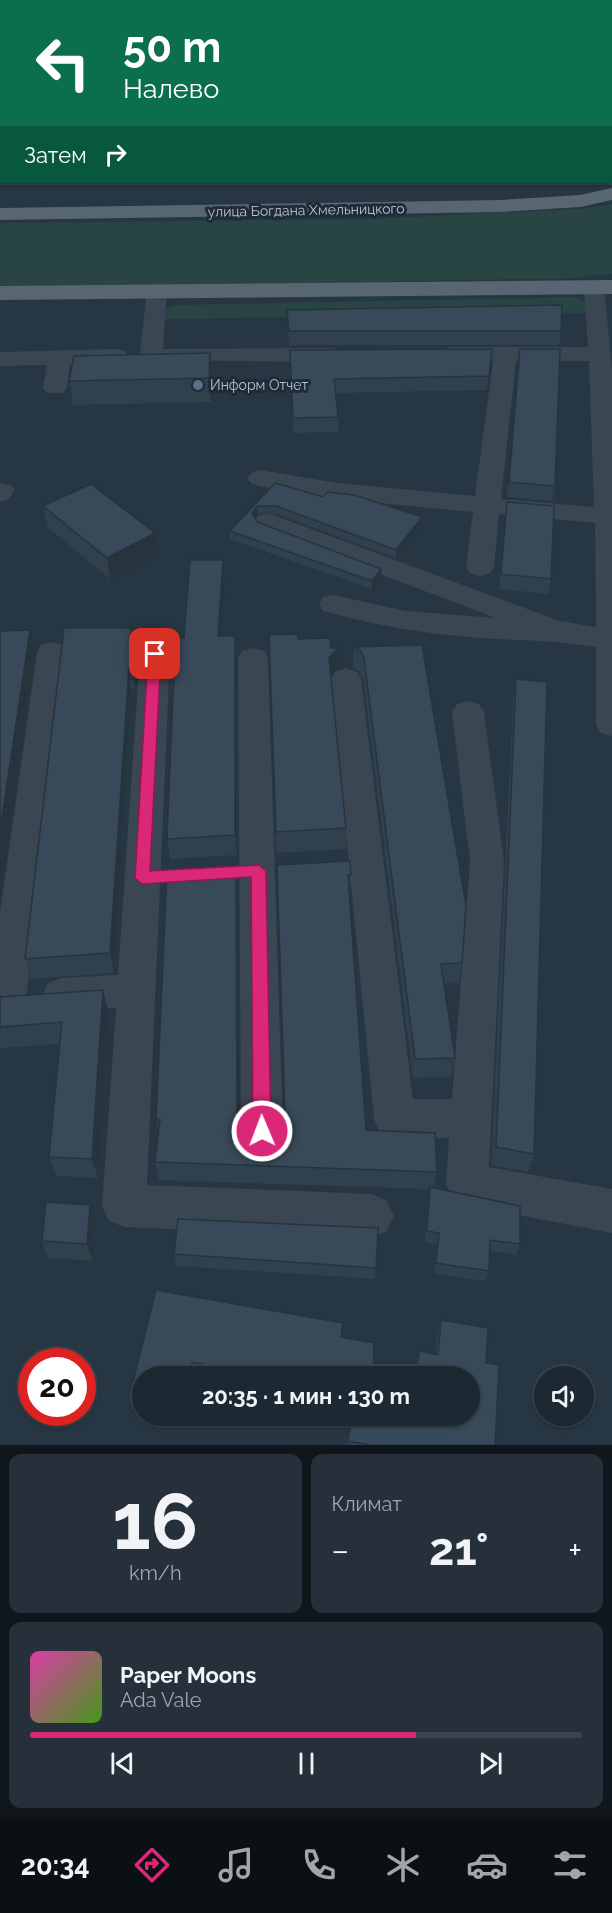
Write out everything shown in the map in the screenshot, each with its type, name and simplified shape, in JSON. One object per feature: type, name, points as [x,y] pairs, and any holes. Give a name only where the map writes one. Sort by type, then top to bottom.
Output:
[{"type":"main road","points":[[556,203],[580,195],[596,183]]},
{"type":"main road","name":"улица Богдана Хмельницкого","points":[[0,214],[351,210],[556,203],[612,194]]},
{"type":"main road","points":[[0,293],[603,287]]},
{"type":"street","points":[[603,287],[598,316],[598,354],[607,444],[610,517],[612,725]]},
{"type":"street","points":[[151,355],[157,290]]},
{"type":"street","points":[[0,359],[151,355],[351,354]]},
{"type":"street","points":[[422,354],[598,354]]},
{"type":"street","points":[[480,567],[505,354]]},
{"type":"street","points":[[55,388],[59,358]]},
{"type":"street","points":[[260,478],[337,491],[610,517]]},
{"type":"street","points":[[267,522],[555,630]]},
{"type":"street","points":[[333,604],[417,622],[461,627],[555,630],[610,639]]},
{"type":"street","points":[[52,652],[3,999],[136,990]]},
{"type":"street","points":[[155,654],[124,1206],[372,1216]]},
{"type":"street","points":[[253,658],[262,1131]]},
{"type":"street","points":[[346,679],[351,865],[395,1119],[471,1118]]},
{"type":"street","points":[[468,712],[487,861],[467,1184],[612,1211]]},
{"type":"street","points":[[142,878],[180,876]]},
{"type":"green space","points":[[612,204],[612,274],[588,275],[581,278],[0,289],[0,223],[370,219],[581,209]]},
{"type":"green space","points":[[577,297],[588,304],[586,313],[163,319],[167,308],[176,305]]},
{"type":"building","points":[[562,305],[561,331],[289,331],[287,310]]},
{"type":"building","points":[[492,349],[489,376],[334,379],[338,417],[293,418],[290,350]]},
{"type":"building","points":[[520,349],[560,349],[555,486],[509,482]]},
{"type":"building","points":[[210,353],[209,378],[69,381],[74,356]]},
{"type":"building","points":[[275,483],[323,497],[328,492],[354,495],[422,517],[396,550],[276,506],[257,506],[252,513],[257,522],[381,569],[372,581],[230,531]]},
{"type":"building","points":[[91,484],[155,533],[107,558],[43,506]]},
{"type":"building","points":[[507,502],[554,506],[551,579],[501,574]]},
{"type":"building","points":[[190,560],[223,560],[218,636],[235,636],[235,835],[167,839],[174,671],[168,670],[170,639],[184,638]]},
{"type":"building","points":[[64,628],[131,628],[130,639],[135,639],[132,668],[129,668],[110,953],[25,959]]},
{"type":"building","points":[[30,630],[0,831],[0,631]]},
{"type":"building","points":[[297,634],[298,639],[330,638],[331,648],[338,648],[329,658],[346,828],[276,832],[269,635]]},
{"type":"building","points":[[422,645],[466,906],[462,963],[441,964],[455,1058],[415,1059],[364,658],[360,650],[354,647]]},
{"type":"building","points":[[516,679],[547,682],[534,1154],[496,1147]]},
{"type":"building","points":[[350,861],[351,875],[348,875],[366,1130],[435,1133],[437,1172],[155,1162],[160,1120],[156,1120],[167,871],[236,867],[237,1113],[245,1129],[262,1135],[278,1128],[285,1113],[277,865]]},
{"type":"building","points":[[103,990],[92,1159],[49,1157],[62,1022],[0,1027],[0,997]]},
{"type":"building","points":[[430,1187],[520,1206],[520,1244],[490,1240],[489,1271],[436,1263],[439,1233],[427,1231]]},
{"type":"building","points":[[46,1202],[90,1205],[87,1244],[42,1241]]},
{"type":"building","points":[[178,1219],[378,1228],[376,1268],[174,1254]]},
{"type":"building","points":[[156,1290],[343,1323],[341,1337],[374,1343],[373,1366],[214,1366],[192,1362],[191,1366],[137,1366]]},
{"type":"building","points":[[441,1320],[488,1328],[486,1363],[499,1365],[495,1445],[370,1445],[348,1441],[350,1426],[480,1426],[480,1366],[418,1366],[419,1351],[438,1355]]},
{"type":"place","name":"Информ Отчет","points":[[198,385]]},
{"type":"route","points":[[155,654],[142,878],[259,871],[262,1131]]}]
